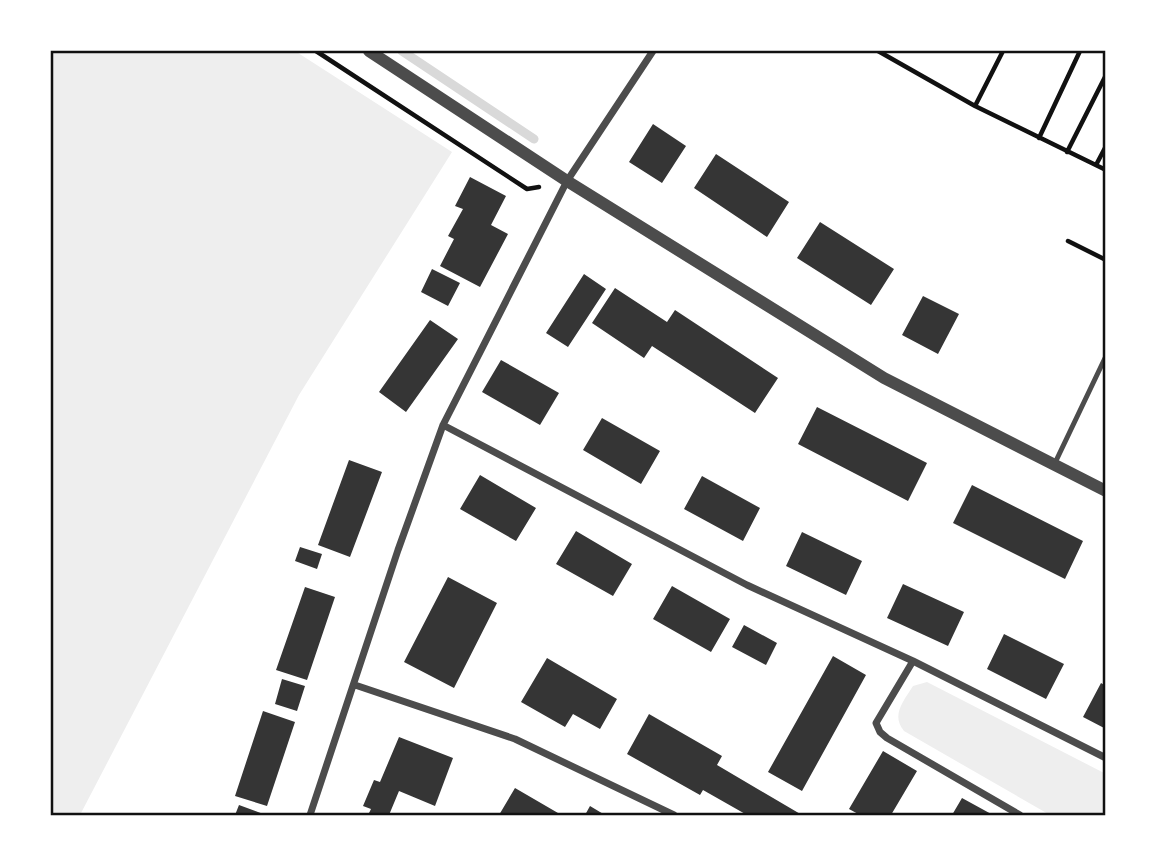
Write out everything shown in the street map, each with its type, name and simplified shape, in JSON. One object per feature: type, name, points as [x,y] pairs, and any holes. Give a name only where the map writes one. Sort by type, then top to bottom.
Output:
[{"type":"street","points":[[369,51],[567,181],[884,378],[1106,491]]},
{"type":"street","points":[[310,815],[398,550],[443,425],[567,181],[653,51]]},
{"type":"street","points":[[443,425],[747,585],[913,661],[1106,758]]},
{"type":"street","points":[[913,661],[881,712],[876,723],[880,732],[1020,815]]},
{"type":"street","points":[[355,685],[515,739],[674,815]]},
{"type":"lane","points":[[1054,465],[1106,356]]},
{"type":"path","points":[[316,51],[527,189],[567,181]]},
{"type":"path","points":[[878,51],[975,106],[1106,170]]},
{"type":"path","points":[[975,106],[1003,51]]},
{"type":"path","points":[[1039,138],[1080,51]]},
{"type":"path","points":[[1067,152],[1106,75]]},
{"type":"path","points":[[1096,165],[1106,146]]},
{"type":"path","points":[[1068,242],[1106,260]]},
{"type":"shaded area","points":[[51,51],[295,51],[452,152],[299,395],[80,815],[51,815]]},
{"type":"shaded area","points":[[927,682],[1106,774],[1106,815],[1050,815],[904,731],[898,714],[902,703],[913,686]]},
{"type":"building","points":[[653,124],[686,146],[662,183],[629,162]]},
{"type":"building","points":[[716,154],[789,202],[767,237],[694,188]]},
{"type":"building","points":[[470,177],[506,196],[491,225],[508,234],[480,287],[440,266],[454,239],[448,236],[463,209],[455,206]]},
{"type":"building","points":[[820,222],[894,269],[871,305],[797,258]]},
{"type":"building","points":[[432,269],[460,283],[448,306],[421,292]]},
{"type":"building","points":[[584,274],[606,289],[568,347],[546,333]]},
{"type":"building","points":[[615,288],[667,322],[675,310],[778,378],[755,413],[652,346],[644,358],[592,323]]},
{"type":"building","points":[[923,296],[959,314],[938,354],[902,335]]},
{"type":"building","points":[[430,320],[458,339],[406,412],[379,392]]},
{"type":"building","points":[[501,360],[559,393],[540,425],[482,392]]},
{"type":"building","points":[[817,407],[927,463],[908,501],[798,444]]},
{"type":"building","points":[[602,418],[660,451],[641,484],[583,450]]},
{"type":"building","points":[[349,460],[382,472],[350,557],[318,545]]},
{"type":"building","points":[[480,475],[536,508],[516,541],[460,509]]},
{"type":"building","points":[[702,476],[760,508],[743,541],[684,509]]},
{"type":"building","points":[[972,485],[1083,541],[1065,579],[953,523]]},
{"type":"building","points":[[576,531],[632,564],[613,596],[556,564]]},
{"type":"building","points":[[802,532],[862,561],[846,595],[786,566]]},
{"type":"building","points":[[300,547],[322,554],[317,569],[295,561]]},
{"type":"building","points":[[448,577],[497,603],[454,688],[404,662]]},
{"type":"building","points":[[903,584],[964,612],[948,646],[887,618]]},
{"type":"building","points":[[672,586],[730,619],[711,652],[653,619]]},
{"type":"building","points":[[305,587],[335,597],[307,680],[276,670]]},
{"type":"building","points":[[744,625],[777,643],[766,665],[732,647]]},
{"type":"building","points":[[1004,634],[1064,664],[1046,699],[987,669]]},
{"type":"building","points":[[833,656],[866,675],[802,791],[768,772]]},
{"type":"building","points":[[547,658],[617,699],[600,729],[573,714],[565,727],[521,702]]},
{"type":"building","points":[[282,679],[305,686],[297,711],[275,704]]},
{"type":"building","points":[[1101,683],[1106,686],[1106,729],[1083,717]]},
{"type":"building","points":[[263,711],[295,722],[267,806],[235,796]]},
{"type":"building","points":[[649,714],[722,756],[717,765],[802,815],[747,815],[703,790],[700,795],[627,754]]},
{"type":"building","points":[[399,737],[453,758],[435,806],[399,791],[389,815],[368,815],[371,809],[363,806],[374,780],[380,782]]},
{"type":"building","points":[[883,751],[917,771],[891,815],[860,815],[849,809]]},
{"type":"building","points":[[515,788],[558,813],[557,815],[499,815]]},
{"type":"building","points":[[962,798],[993,815],[952,815]]},
{"type":"building","points":[[239,805],[266,815],[235,815]]},
{"type":"building","points":[[590,806],[605,815],[585,815]]},
{"type":"waterway","points":[[402,51],[534,139]]}]
